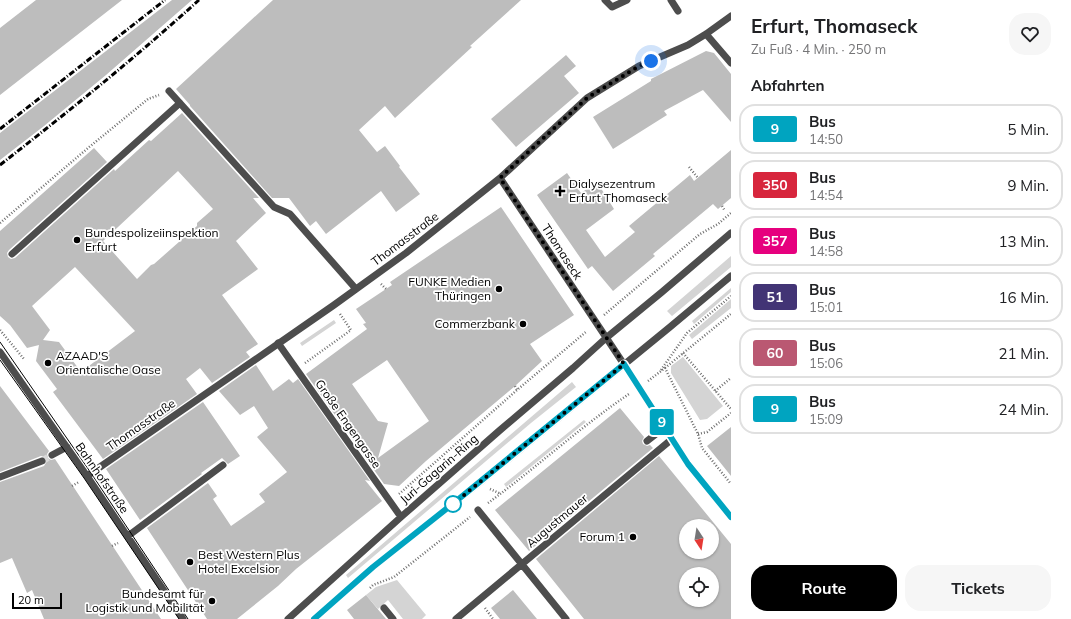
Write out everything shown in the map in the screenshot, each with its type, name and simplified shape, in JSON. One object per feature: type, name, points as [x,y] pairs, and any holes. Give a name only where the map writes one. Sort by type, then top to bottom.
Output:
[{"type":"street","points":[[604,0],[612,8],[627,0]]},
{"type":"street","points":[[671,0],[678,11]]},
{"type":"street","name":"Thomasstraße","points":[[87,476],[334,305],[412,249],[500,178],[587,98],[639,66],[688,45],[731,16]]},
{"type":"street","points":[[706,34],[731,63]]},
{"type":"street","points":[[169,91],[274,207],[290,214],[356,289]]},
{"type":"street","points":[[12,254],[180,103]]},
{"type":"street","name":"Thomaseck","points":[[500,178],[606,338]]},
{"type":"street","name":"Juri-Gagarin-Ring","points":[[288,619],[400,517],[606,338],[731,233]]},
{"type":"street","points":[[314,619],[373,567],[731,276]]},
{"type":"street","points":[[606,338],[688,464],[731,517]]},
{"type":"street","name":"Große Engengasse","points":[[278,343],[400,517]]},
{"type":"street","name":"Bahnhofstraße","points":[[0,352],[87,476],[183,619]]},
{"type":"street","points":[[647,441],[665,427]]},
{"type":"street","name":"Augustmauer","points":[[456,619],[672,439]]},
{"type":"street","points":[[52,455],[67,447]]},
{"type":"street","points":[[0,477],[42,461]]},
{"type":"street","points":[[128,536],[223,465]]},
{"type":"street","points":[[478,510],[566,619]]},
{"type":"street","points":[[384,608],[393,619]]},
{"type":"path","points":[[0,223],[148,99],[169,91]]},
{"type":"path","points":[[689,167],[698,178]]},
{"type":"path","points":[[722,206],[726,211]]},
{"type":"path","points":[[390,502],[517,390],[585,334],[595,322],[700,234],[718,224],[731,213]]},
{"type":"path","points":[[660,372],[687,333],[731,296]]},
{"type":"path","points":[[296,369],[351,330],[334,305]]},
{"type":"path","points":[[368,590],[373,585],[394,577],[607,409],[660,372],[731,314]]},
{"type":"path","points":[[0,330],[24,359]]},
{"type":"path","points":[[683,353],[731,409]]},
{"type":"path","points":[[665,368],[698,434],[702,448],[731,484]]},
{"type":"path","points":[[715,391],[731,378]]},
{"type":"path","points":[[515,386],[517,390]]},
{"type":"path","points":[[499,399],[504,403]]},
{"type":"path","points":[[698,434],[707,432],[731,413]]},
{"type":"shaded area","points":[[731,256],[731,267],[672,316],[667,311]]},
{"type":"shaded area","points":[[731,288],[731,292],[694,324],[692,321]]},
{"type":"shaded area","points":[[731,299],[731,308],[692,339],[689,335]]},
{"type":"shaded area","points":[[334,320],[336,323],[302,346],[300,343]]},
{"type":"shaded area","points":[[683,357],[723,406],[707,419],[700,420],[671,373],[671,366]]},
{"type":"shaded area","points":[[572,382],[576,387],[531,423],[348,578],[346,575]]},
{"type":"shaded area","points":[[584,420],[586,422],[506,487],[504,484]]},
{"type":"shaded area","points":[[397,580],[426,615],[422,619],[403,619],[388,600],[378,609],[366,595],[376,587]]},
{"type":"building","points":[[36,0],[122,0],[0,95],[0,28]]},
{"type":"building","points":[[172,0],[192,0],[106,75],[0,160],[0,133]]},
{"type":"building","points":[[273,0],[521,0],[470,46],[472,47],[395,118],[385,106],[359,130],[377,152],[385,146],[420,194],[396,212],[381,191],[326,234],[316,221],[310,226],[289,198],[272,198],[176,89]]},
{"type":"building","points":[[706,51],[714,53],[731,74],[731,122],[703,90],[664,111],[667,115],[613,149],[593,117],[651,81],[651,79]]},
{"type":"building","points":[[566,55],[576,66],[564,76],[579,93],[516,147],[491,119]]},
{"type":"building","points":[[182,113],[259,198],[253,198],[266,213],[236,241],[258,269],[222,295],[258,344],[246,352],[250,357],[212,383],[200,368],[186,379],[197,394],[103,459],[53,392],[57,389],[36,361],[39,345],[27,348],[10,325],[0,316],[0,231],[94,148],[107,162],[9,250],[7,253],[8,257],[11,259],[15,258],[114,169],[115,171],[149,140],[151,141]],"holes":[[[178,171],[213,209],[197,223],[197,226],[151,265],[137,279],[103,241]],[[75,267],[135,331],[81,372],[59,342],[43,340],[50,330],[32,306]]]},
{"type":"building","points":[[731,150],[731,198],[718,209],[713,204],[653,254],[655,256],[613,291],[592,266],[588,269],[537,195],[567,173],[581,193],[597,182],[614,209],[586,230],[605,257],[635,232],[629,226],[690,175],[694,181]]},
{"type":"building","points":[[501,207],[574,315],[530,344],[542,361],[399,486],[384,484],[306,374],[367,329],[363,324],[366,323],[356,309],[392,285],[390,282]],"holes":[[[387,360],[429,421],[378,458],[388,423],[378,421],[352,384]]]},
{"type":"building","points":[[256,365],[273,391],[289,379],[293,383],[298,379],[370,481],[365,480],[382,501],[296,569],[278,586],[237,619],[207,619],[147,528],[208,483],[217,496],[213,499],[231,526],[265,502],[259,494],[287,472],[257,437],[268,428],[254,406],[240,415],[219,391]]},
{"type":"building","points":[[0,386],[49,451],[47,454],[48,458],[51,460],[55,459],[161,619],[44,619],[32,590],[27,593],[12,558],[0,563],[0,482],[44,466],[47,461],[45,457],[41,456],[0,472]]},
{"type":"building","points":[[203,402],[240,456],[228,464],[222,458],[140,520],[106,469]]},
{"type":"building","points":[[620,408],[644,437],[642,441],[643,444],[647,446],[650,445],[653,448],[529,551],[495,510]]},
{"type":"building","points":[[731,427],[731,476],[707,446]]},
{"type":"building","name":"Forum 1","points":[[659,456],[711,519],[679,519],[679,559],[719,559],[719,529],[731,544],[731,619],[584,619],[536,559]]},
{"type":"building","points":[[513,590],[537,619],[500,619],[491,608]]},
{"type":"building","points":[[366,595],[386,619],[354,619],[347,610]]},
{"type":"tunnel","points":[[42,461],[52,455]]},
{"type":"tram line","points":[[0,342],[91,473],[188,619]]},
{"type":"tram line","points":[[0,360],[84,478],[179,619]]},
{"type":"railway","points":[[0,129],[165,0]]},
{"type":"railway","points":[[0,165],[101,84],[199,0]]},
{"type":"bus line","name":"9","points":[[314,619],[398,546],[455,502],[624,364],[688,464],[731,517]]},
{"type":"place","name":"Dialysezentrum Erfurt Thomaseck","points":[[560,191]]},
{"type":"place","name":"Bundespolizeiinspektion Erfurt","points":[[77,240]]},
{"type":"place","name":"FUNKE Medien Thüringen","points":[[499,289]]},
{"type":"place","name":"Commerzbank","points":[[523,324]]},
{"type":"place","name":"AZAAD'S Orientalische Oase","points":[[48,363]]},
{"type":"place","name":"Forum 1","points":[[633,537]]},
{"type":"place","name":"Best Western Plus Hotel Excelsior","points":[[190,562]]},
{"type":"place","name":"Bundesamt für Logistik und Mobilität","points":[[212,601]]},
{"type":"route","points":[[453,504],[624,364],[500,178],[587,98],[639,66],[651,61]]}]
